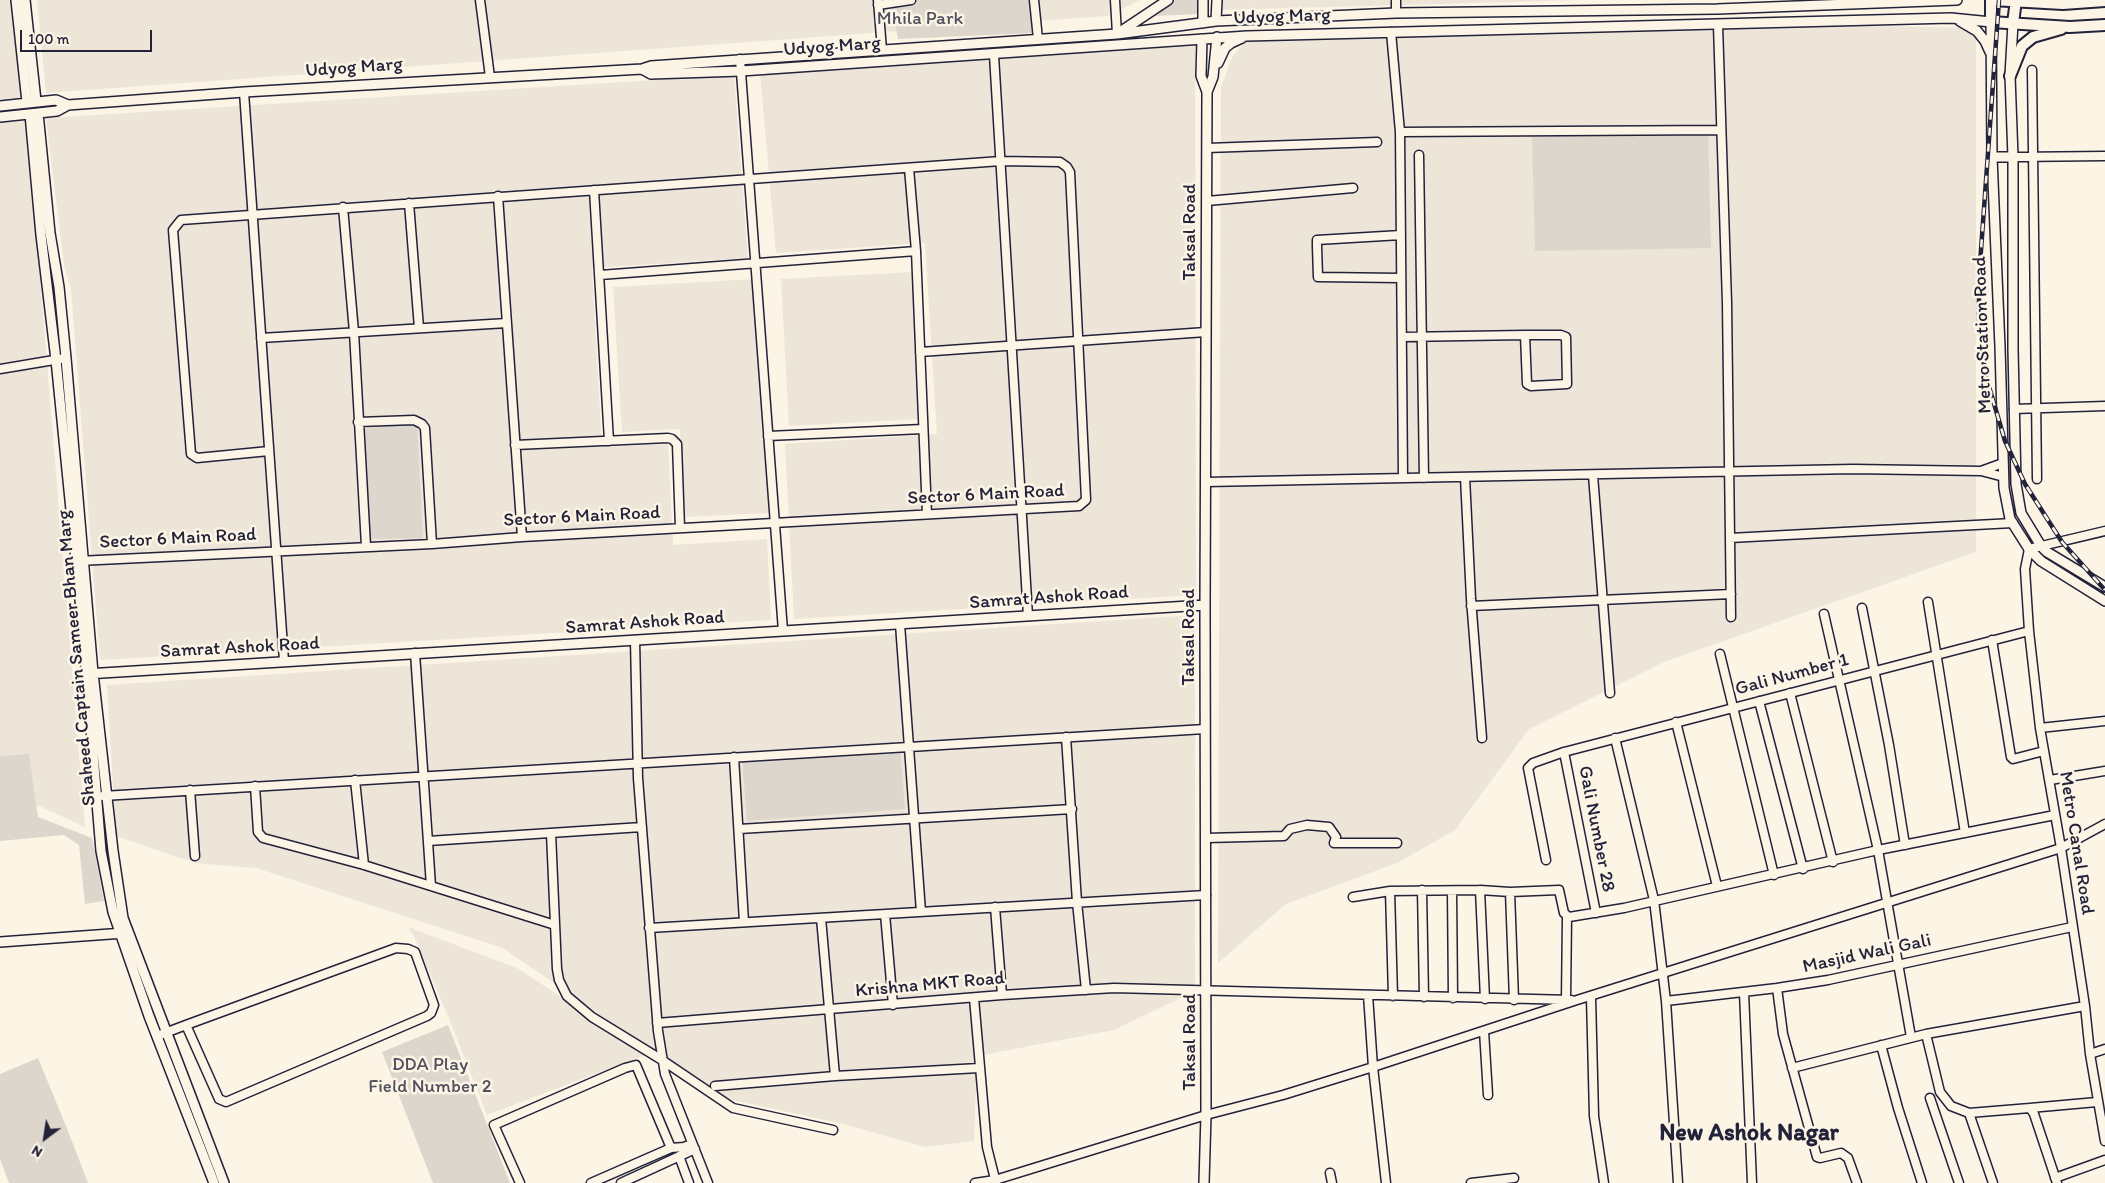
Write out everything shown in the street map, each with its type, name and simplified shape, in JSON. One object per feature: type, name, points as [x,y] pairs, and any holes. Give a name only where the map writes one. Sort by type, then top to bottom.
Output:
[{"type":"main road","points":[[1991,22],[1991,0],[2105,1]]},
{"type":"main road","points":[[2013,23],[2016,0]]},
{"type":"main road","name":"Udyog Marg","points":[[1991,22],[2070,27],[2105,25]]},
{"type":"main road","points":[[2010,76],[2018,51],[2027,42],[2039,35],[2070,27]]},
{"type":"street","points":[[16,0],[31,101]]},
{"type":"street","points":[[25,0],[31,101]]},
{"type":"street","points":[[480,0],[490,76]]},
{"type":"street","points":[[882,50],[878,3],[911,0]]},
{"type":"street","points":[[1034,0],[1038,40]]},
{"type":"street","points":[[1115,0],[1117,34]]},
{"type":"street","points":[[1117,34],[1168,0]]},
{"type":"street","points":[[1203,0],[1203,23]]},
{"type":"street","points":[[1216,21],[1217,0]]},
{"type":"street","points":[[1396,0],[1396,13]]},
{"type":"street","name":"Udyog Marg","points":[[0,117],[57,111],[68,105],[1038,40],[1117,34],[1216,21],[1396,13],[1717,4],[1956,0]]},
{"type":"street","points":[[1951,18],[1977,31],[1986,41],[1992,57]]},
{"type":"street","name":"Udyog Marg","points":[[642,68],[651,74],[741,71],[994,55],[1217,37],[1951,18],[1991,22]]},
{"type":"street","name":"Metro Station Road","points":[[1991,22],[1992,157],[2003,463],[2010,519],[2029,549],[2041,561],[2105,601]]},
{"type":"street","name":"Metro Station Road","points":[[2013,23],[2010,76],[2013,157],[2016,484],[2021,513],[2041,546],[2047,552],[2105,587]]},
{"type":"street","points":[[1718,25],[1727,303],[1731,616]]},
{"type":"street","points":[[1392,32],[1400,132],[1403,478]]},
{"type":"street","points":[[1213,77],[1225,48],[1231,42],[1247,36]]},
{"type":"street","name":"Taksal Road","points":[[1207,92],[1213,77],[1217,37]]},
{"type":"street","name":"Taksal Road","points":[[1202,39],[1201,76],[1207,92],[1206,1115],[1204,1183]]},
{"type":"street","points":[[994,55],[1028,616]]},
{"type":"street","points":[[740,59],[783,631]]},
{"type":"street","points":[[2032,70],[2037,479]]},
{"type":"street","points":[[244,92],[284,662]]},
{"type":"street","name":"Udyog Marg","points":[[0,106],[31,101],[56,100],[68,105]]},
{"type":"street","name":"Shaheed Captain Sameer Bhan Marg","points":[[34,114],[59,287],[66,358],[90,673],[96,796],[101,851],[113,912],[167,1032],[211,1161],[214,1183]]},
{"type":"street","name":"Shaheed Captain Sameer Bhan Marg","points":[[34,114],[41,234],[80,561]]},
{"type":"street","points":[[1400,132],[1721,130]]},
{"type":"street","points":[[1207,148],[1377,142]]},
{"type":"street","points":[[1420,155],[1424,478]]},
{"type":"street","points":[[1992,157],[2105,156]]},
{"type":"street","points":[[269,451],[197,458],[192,454],[173,230],[175,225],[181,220],[409,202],[1001,161],[1060,162],[1070,172],[1077,341]]},
{"type":"street","points":[[910,168],[916,251],[927,514]]},
{"type":"street","points":[[1207,201],[1353,188]]},
{"type":"street","points":[[594,190],[610,441]]},
{"type":"street","points":[[498,196],[522,537]]},
{"type":"street","points":[[409,202],[419,328]]},
{"type":"street","points":[[343,207],[354,332],[366,546]]},
{"type":"street","points":[[1401,235],[1317,240],[1318,277],[1401,278]]},
{"type":"street","points":[[600,275],[916,251]]},
{"type":"street","points":[[261,338],[507,322]]},
{"type":"street","points":[[920,352],[1206,332]]},
{"type":"street","points":[[1402,337],[1422,338],[1525,335],[1562,335],[1566,337],[1567,384],[1531,386],[1527,384],[1525,335]]},
{"type":"street","name":"Sector 6 Main Road","points":[[80,561],[276,550],[432,544],[522,537],[1079,506],[1086,500],[1077,341]]},
{"type":"street","points":[[0,369],[66,358]]},
{"type":"street","points":[[2014,409],[2105,406]]},
{"type":"street","points":[[358,422],[414,420],[425,428],[432,544]]},
{"type":"street","points":[[768,436],[923,429]]},
{"type":"street","points":[[516,445],[668,438],[677,444],[680,528]]},
{"type":"street","points":[[1981,471],[2003,463]]},
{"type":"street","points":[[1206,482],[1853,469],[1981,471],[2004,477]]},
{"type":"street","points":[[1593,475],[1610,693]]},
{"type":"street","points":[[1465,477],[1471,606],[1482,738]]},
{"type":"street","points":[[1730,538],[2013,523]]},
{"type":"street","points":[[2029,549],[2105,531]]},
{"type":"street","name":"Metro Canal Road","points":[[2029,549],[2025,569],[2029,631],[2040,728],[2061,848],[2085,1006],[2097,1102],[2105,1141]]},
{"type":"street","points":[[1471,606],[1730,594]]},
{"type":"street","points":[[1928,602],[1965,833]]},
{"type":"street","name":"Samrat Ashok Road","points":[[90,673],[1205,605]]},
{"type":"street","points":[[1862,608],[1876,670],[1905,845]]},
{"type":"street","points":[[1824,614],[1878,850],[1911,1037]]},
{"type":"street","points":[[900,624],[921,912]]},
{"type":"street","name":"Gali Number 1","points":[[1546,860],[1528,768],[1534,763],[1564,752],[1615,738],[2029,631]]},
{"type":"street","points":[[634,640],[642,827],[657,1023],[662,1060],[665,1074],[708,1183]]},
{"type":"street","points":[[1992,640],[2011,757],[2013,759],[2044,751]]},
{"type":"street","points":[[415,654],[431,886]]},
{"type":"street","points":[[1720,654],[1774,875]]},
{"type":"street","name":"Shaheed Captain Sameer Bhan Marg","points":[[90,673],[124,933],[157,1036],[211,1161],[224,1183]]},
{"type":"street","points":[[1790,693],[1833,862]]},
{"type":"street","points":[[1759,701],[1803,868]]},
{"type":"street","points":[[2040,728],[2105,721]]},
{"type":"street","points":[[1676,722],[1718,886]]},
{"type":"street","points":[[96,796],[1205,729]]},
{"type":"street","points":[[1066,737],[1077,902],[1086,990]]},
{"type":"street","points":[[1615,738],[1654,900],[1666,1001],[1678,1183]]},
{"type":"street","name":"Gali Number 28","points":[[1564,752],[1596,913]]},
{"type":"street","points":[[734,757],[744,922]]},
{"type":"street","points":[[2050,780],[2105,771]]},
{"type":"street","points":[[356,780],[364,865]]},
{"type":"street","points":[[255,786],[258,832],[260,836],[364,865],[555,924]]},
{"type":"street","points":[[190,790],[195,856]]},
{"type":"street","points":[[739,829],[1072,809]]},
{"type":"street","points":[[1567,916],[1596,913],[1833,862],[1878,850],[2055,815]]},
{"type":"street","points":[[975,1183],[996,1181],[1206,1115],[1283,1095],[1373,1067],[1577,1000],[2061,848],[2105,824]]},
{"type":"street","points":[[1206,838],[1284,836],[1290,829],[1307,825],[1329,827],[1336,837],[1334,842],[1397,843]]},
{"type":"street","points":[[428,841],[642,827]]},
{"type":"street","points":[[551,833],[557,970],[559,980],[567,996],[592,1017],[662,1060],[733,1108],[833,1130]]},
{"type":"street","points":[[1390,890],[1393,996]]},
{"type":"street","points":[[1353,897],[1390,890],[1510,892],[1559,890],[1564,913],[1567,916],[1566,1000]]},
{"type":"street","points":[[1422,890],[1424,997]]},
{"type":"street","points":[[1480,890],[1485,999]]},
{"type":"street","points":[[1452,891],[1453,998]]},
{"type":"street","points":[[1510,892],[1514,1000]]},
{"type":"street","points":[[649,928],[1206,895]]},
{"type":"street","points":[[995,907],[1002,995]]},
{"type":"street","points":[[885,914],[893,1005]]},
{"type":"street","points":[[820,918],[835,1076]]},
{"type":"street","name":"Masjid Wali Gali","points":[[1666,1001],[1828,980],[2072,927]]},
{"type":"street","points":[[0,942],[124,933]]},
{"type":"street","points":[[157,1036],[186,1025],[396,948],[415,952],[434,1005],[431,1013],[427,1016],[226,1102],[219,1100],[186,1025]]},
{"type":"street","name":"Krishna MKT Road","points":[[657,1023],[1002,995],[1114,988],[1514,1000],[1577,1000]]},
{"type":"street","points":[[1777,988],[1783,1034],[1817,1157],[1841,1153],[1848,1158],[1857,1183]]},
{"type":"street","points":[[1744,992],[1752,1183]]},
{"type":"street","points":[[1368,995],[1373,1067],[1386,1183]]},
{"type":"street","points":[[1591,997],[1594,1116],[1604,1183]]},
{"type":"street","points":[[974,998],[987,1147],[996,1181]]},
{"type":"street","points":[[1792,1068],[1911,1037],[2085,1006]]},
{"type":"street","points":[[1484,1031],[1488,1095]]},
{"type":"street","points":[[1926,1034],[1940,1092],[1951,1106],[1969,1113],[2097,1102]]},
{"type":"street","points":[[1881,1045],[1898,1108],[1922,1183]]},
{"type":"street","points":[[2090,1054],[2105,1049]]},
{"type":"street","points":[[520,1183],[494,1125],[624,1068],[636,1065],[671,1148]]},
{"type":"street","points":[[714,1086],[835,1076],[979,1068]]},
{"type":"street","points":[[1930,1098],[1959,1183]]},
{"type":"street","points":[[2030,1108],[2034,1114],[2056,1180],[2105,1160]]},
{"type":"street","points":[[1969,1113],[1993,1183]]},
{"type":"street","points":[[591,1183],[671,1148],[693,1146]]},
{"type":"street","points":[[621,1183],[679,1156],[693,1146]]},
{"type":"street","points":[[679,1156],[689,1183]]},
{"type":"street","points":[[1330,1173],[1332,1183]]},
{"type":"street","points":[[1472,1183],[1514,1178]]},
{"type":"shaded area","points":[[0,0],[15,0],[27,119],[85,827],[0,788]]},
{"type":"shaded area","points":[[37,0],[1140,0],[1107,16],[46,93]]},
{"type":"shaded area","points":[[1221,0],[1582,0],[1221,10]]},
{"type":"shaded area","points":[[1868,26],[1976,28],[1976,552],[1664,662],[1529,729],[1455,830],[1397,863],[1286,904],[1218,963],[1221,87],[1233,55],[1247,41]]},
{"type":"shaded area","points":[[1195,46],[1196,595],[794,619],[785,444],[937,434],[925,243],[776,253],[760,73]]},
{"type":"shaded area","points":[[734,75],[748,258],[592,268],[602,447],[668,444],[673,545],[767,539],[771,620],[100,660],[71,289],[64,265],[46,118]]},
{"type":"shaded area","points":[[913,272],[921,419],[789,426],[781,279]]},
{"type":"shaded area","points":[[755,279],[769,513],[685,517],[680,429],[622,432],[613,287]]},
{"type":"shaded area","points":[[1195,615],[1195,991],[1114,1030],[977,1056],[974,1141],[925,1147],[843,1124],[732,1100],[679,1069],[503,948],[256,868],[195,863],[116,836],[107,685]]},
{"type":"shaded area","points":[[408,927],[517,968],[648,1054],[487,1115],[450,1021],[414,936]]},
{"type":"green space","name":"Mhila Park","points":[[905,0],[1029,0],[1034,33],[898,39],[891,3]]},
{"type":"green space","points":[[1175,0],[1198,0],[1198,14],[1155,16]]},
{"type":"green space","points":[[1708,131],[1711,248],[1535,251],[1532,134]]},
{"type":"green space","points":[[417,422],[423,538],[370,539],[363,429]]},
{"type":"green space","points":[[900,747],[905,809],[747,821],[742,758]]},
{"type":"green space","points":[[29,754],[38,817],[92,838],[104,901],[85,904],[79,845],[64,835],[0,841],[0,756]]},
{"type":"green space","name":"DDA Play Field Number 2","points":[[448,1025],[510,1183],[433,1183],[382,1052]]},
{"type":"green space","points":[[38,1058],[88,1183],[9,1183],[0,1159],[0,1074]]},
{"type":"railway","points":[[1999,0],[1979,278],[1979,326],[1985,373],[2005,441],[2025,484],[2062,542],[2105,590]]},
{"type":"district","name":"New Ashok Nagar","points":[[1749,1134]]}]
